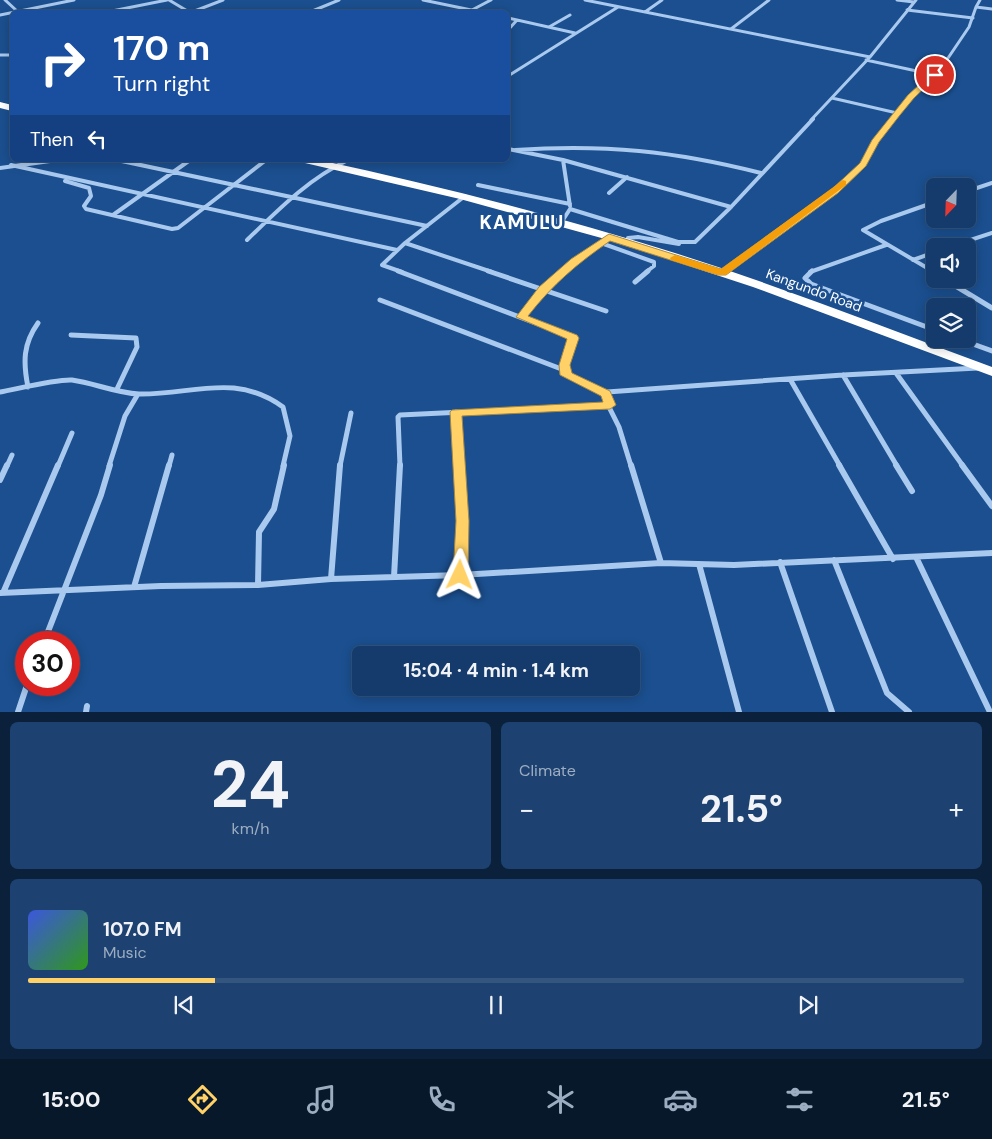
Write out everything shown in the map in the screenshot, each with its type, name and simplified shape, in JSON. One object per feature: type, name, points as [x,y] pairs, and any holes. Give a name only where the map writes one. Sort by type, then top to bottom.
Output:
[{"type":"highway","name":"Kangundo Road","points":[[315,162],[465,196],[561,224],[605,240],[628,243],[722,272],[986,368],[992,372]]},
{"type":"street","points":[[5,0],[16,10]]},
{"type":"street","points":[[22,10],[74,0]]},
{"type":"street","points":[[117,10],[168,0],[186,10]]},
{"type":"street","points":[[196,10],[223,0]]},
{"type":"street","points":[[315,10],[339,0]]},
{"type":"street","points":[[423,0],[471,10],[491,0]]},
{"type":"street","points":[[585,0],[731,29],[935,75]]},
{"type":"street","points":[[645,12],[662,0]]},
{"type":"street","points":[[731,29],[769,0]]},
{"type":"street","points":[[897,0],[915,1]]},
{"type":"street","points":[[722,272],[835,191],[863,164],[875,142],[897,113],[911,96],[935,75],[946,60],[973,18],[980,0]]},
{"type":"street","points":[[628,243],[628,238],[638,237],[672,244],[698,240],[868,59],[915,1]]},
{"type":"street","points":[[510,75],[618,6]]},
{"type":"street","points":[[976,7],[992,9]]},
{"type":"street","points":[[907,10],[973,18]]},
{"type":"street","points":[[549,28],[570,15]]},
{"type":"street","points":[[510,18],[575,33]]},
{"type":"street","points":[[510,28],[517,20]]},
{"type":"street","points":[[832,98],[897,113]]},
{"type":"street","points":[[515,150],[570,148],[675,154],[761,173]]},
{"type":"street","points":[[510,149],[563,160],[731,207]]},
{"type":"street","points":[[561,224],[570,207],[563,160]]},
{"type":"street","points":[[0,168],[10,165],[48,162]]},
{"type":"street","points":[[126,162],[426,226]]},
{"type":"street","points":[[113,215],[187,162]]},
{"type":"street","points":[[89,188],[91,196],[84,208],[172,229],[178,228],[263,162]]},
{"type":"street","points":[[247,240],[294,198],[334,166],[343,162]]},
{"type":"street","points":[[10,165],[204,206],[397,250]]},
{"type":"street","points":[[609,193],[627,177]]},
{"type":"street","points":[[64,182],[89,188]]},
{"type":"street","points":[[89,188],[94,183]]},
{"type":"street","points":[[976,188],[992,183]]},
{"type":"street","points":[[478,185],[570,207],[686,243]]},
{"type":"street","points":[[465,196],[405,243],[382,265],[573,338],[564,370]]},
{"type":"street","points":[[926,205],[881,221],[863,230],[926,268]]},
{"type":"street","points":[[976,238],[992,233]]},
{"type":"street","points":[[522,317],[543,289],[575,261],[605,240],[654,262],[654,266],[635,282]]},
{"type":"street","points":[[405,243],[606,311]]},
{"type":"street","points":[[886,245],[810,272],[805,278],[811,284],[926,327]]},
{"type":"street","points":[[913,260],[926,255]]},
{"type":"street","points":[[959,288],[992,308]]},
{"type":"street","points":[[380,300],[564,370],[570,378],[606,394],[619,427],[643,511],[661,563]]},
{"type":"street","points":[[28,387],[22,357],[29,334],[38,323]]},
{"type":"street","points":[[71,335],[136,338],[137,348],[117,389]]},
{"type":"street","points":[[976,345],[992,351]]},
{"type":"street","points":[[606,394],[610,391],[843,375],[986,368]]},
{"type":"street","points":[[896,373],[992,506]]},
{"type":"street","points":[[843,375],[912,491]]},
{"type":"street","points":[[0,392],[70,380],[138,394],[228,387],[247,388],[268,396],[282,407],[290,436],[274,509],[259,532],[258,585]]},
{"type":"street","points":[[790,380],[893,559]]},
{"type":"street","points":[[48,631],[101,495],[120,430],[138,394]]},
{"type":"street","points":[[394,577],[400,475],[398,417],[402,414],[610,405]]},
{"type":"street","points":[[456,412],[463,521],[460,575]]},
{"type":"street","points":[[332,579],[339,471],[351,413]]},
{"type":"street","points":[[72,433],[2,593],[258,585],[332,579],[460,575],[661,563],[699,564],[893,559],[992,553]]},
{"type":"street","points":[[0,480],[12,455]]},
{"type":"street","points":[[134,588],[172,456]]},
{"type":"street","points":[[916,557],[990,712]]},
{"type":"street","points":[[834,560],[887,693],[910,712]]},
{"type":"street","points":[[780,562],[832,712]]},
{"type":"street","points":[[699,564],[738,712]]},
{"type":"street","points":[[18,712],[24,696]]},
{"type":"slow traffic","points":[[675,258],[722,272],[835,191],[843,183]]},
{"type":"district","name":"KAMULU","points":[[522,222]]},
{"type":"route","points":[[460,575],[463,521],[457,451],[456,412],[610,405],[606,394],[566,375],[564,365],[574,340],[573,338],[522,317],[543,289],[575,261],[609,237],[722,272],[835,191],[863,164],[875,142],[911,96],[935,75]]}]
